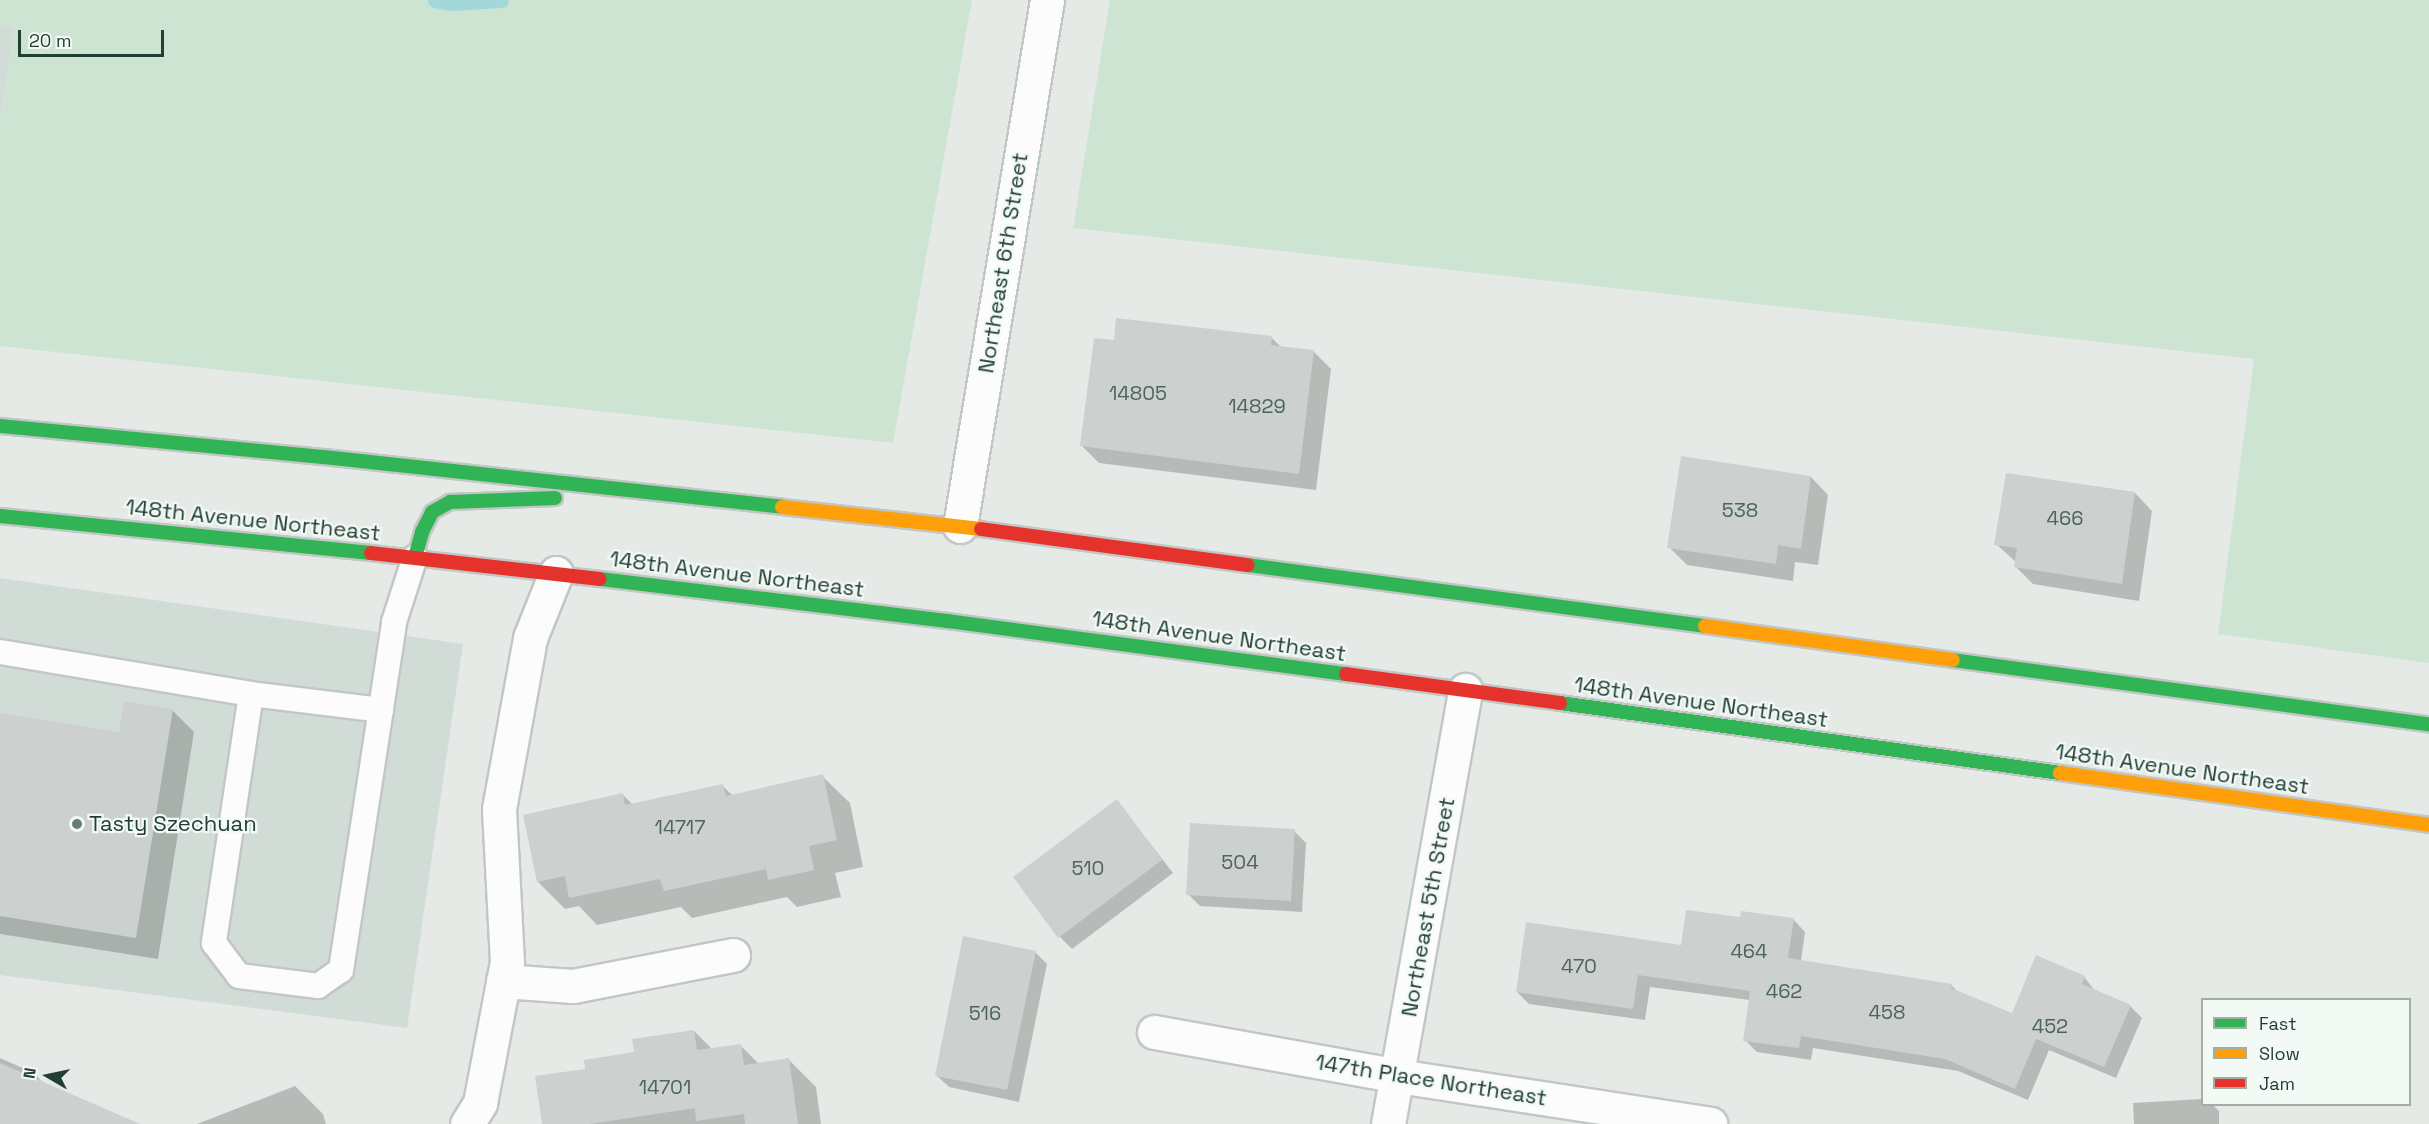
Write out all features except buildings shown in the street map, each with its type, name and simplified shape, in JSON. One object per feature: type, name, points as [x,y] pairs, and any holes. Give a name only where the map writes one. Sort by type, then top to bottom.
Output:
[{"type":"main road","points":[[0,426],[324,457],[629,492],[960,526],[2429,724]]},
{"type":"main road","points":[[416,557],[422,532],[432,512],[450,502],[507,502],[629,492]]},
{"type":"main road","name":"148th Avenue Northeast","points":[[0,516],[416,557],[972,624],[1465,690],[2429,825]]},
{"type":"street","name":"Northeast 6th Street","points":[[960,526],[1047,0]]},
{"type":"street","points":[[473,1114],[507,962],[499,809],[530,638],[556,573]]},
{"type":"street","name":"Northeast 5th Street","points":[[1388,1124],[1465,690]]},
{"type":"street","points":[[503,981],[573,986],[733,955]]},
{"type":"street","name":"147th Place Northeast","points":[[1154,1032],[1398,1076],[1710,1124]]},
{"type":"lane","points":[[251,694],[214,943],[239,976],[318,986],[341,970],[394,622],[416,557]]},
{"type":"lane","points":[[0,652],[251,694],[381,710]]},
{"type":"shaded area","points":[[0,24],[15,27],[0,121]]},
{"type":"shaded area","points":[[0,578],[463,644],[407,1028],[0,975]]},
{"type":"green space","points":[[0,0],[972,0],[893,443],[0,346],[0,121],[15,27],[0,24]]},
{"type":"green space","points":[[1110,0],[2429,0],[2429,663],[2218,634],[2254,359],[1073,228]]},
{"type":"waterway","points":[[435,0],[452,3],[501,0]]},
{"type":"traffic: fast","points":[[0,426],[324,457],[782,507]]},
{"type":"traffic: fast","points":[[415,557],[422,532],[432,512],[450,502],[555,498]]},
{"type":"traffic: fast","points":[[0,516],[371,553]]},
{"type":"traffic: fast","points":[[1248,565],[1705,626]]},
{"type":"traffic: fast","points":[[600,579],[948,621],[1346,674]]},
{"type":"traffic: fast","points":[[1953,660],[2429,724]]},
{"type":"traffic: fast","points":[[1560,703],[2060,773]]},
{"type":"traffic: slow","points":[[782,507],[981,529]]},
{"type":"traffic: slow","points":[[1705,626],[1953,660]]},
{"type":"traffic: slow","points":[[2060,773],[2429,825]]},
{"type":"traffic: jam","points":[[981,529],[1248,565]]},
{"type":"traffic: jam","points":[[371,553],[600,579]]},
{"type":"traffic: jam","points":[[1346,674],[1560,703]]},
{"type":"place","name":"Tasty Szechuan","points":[[77,824]]}]
